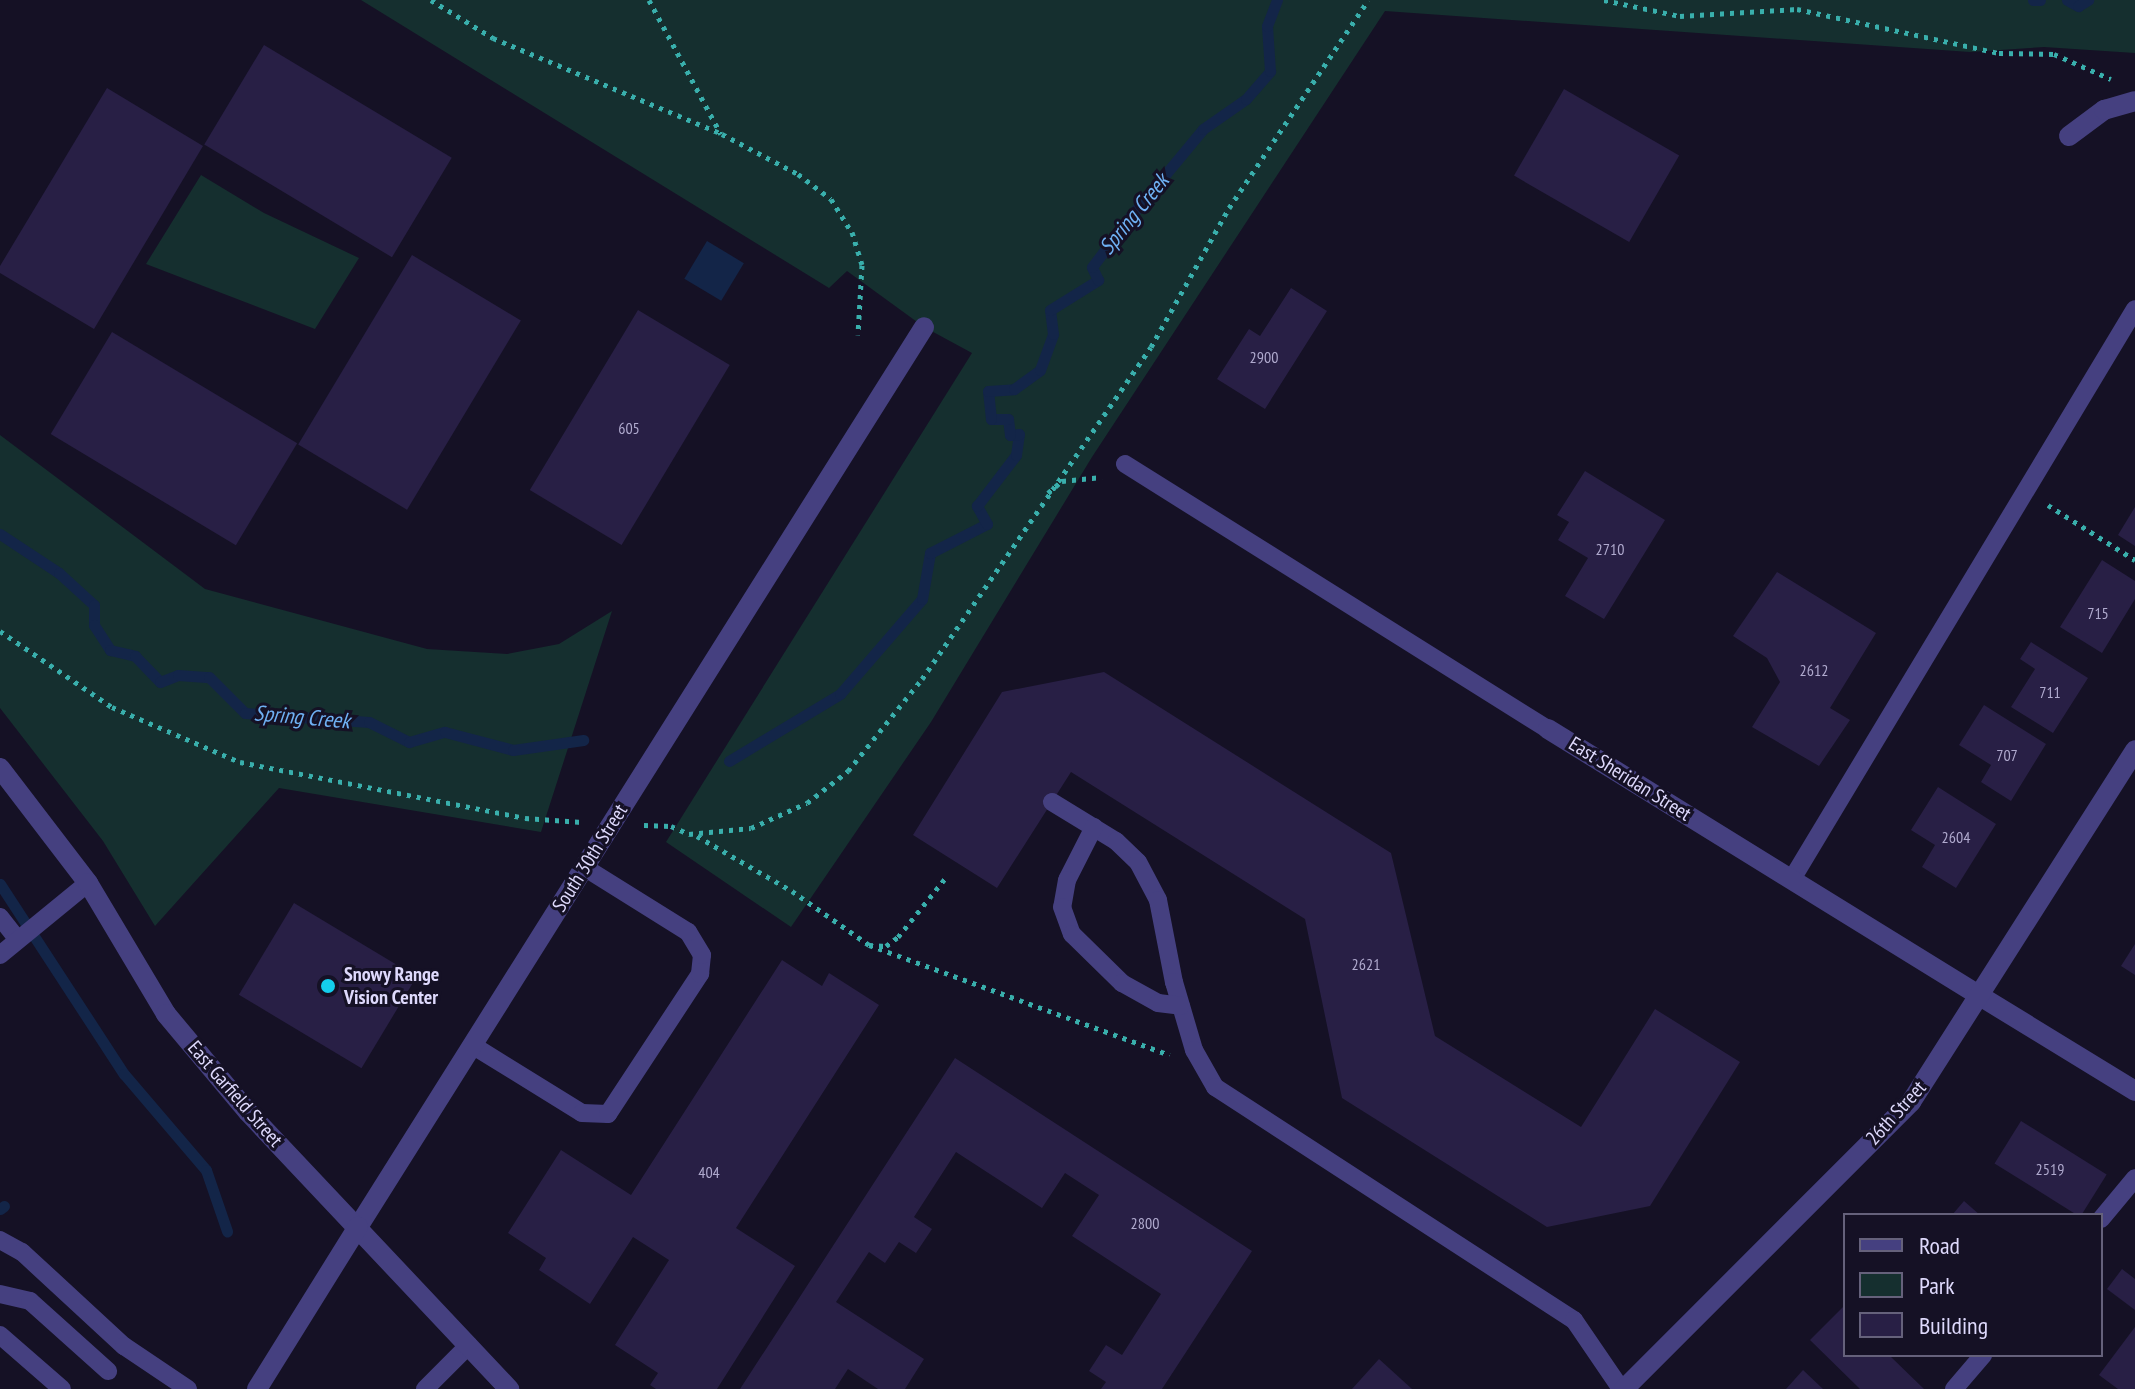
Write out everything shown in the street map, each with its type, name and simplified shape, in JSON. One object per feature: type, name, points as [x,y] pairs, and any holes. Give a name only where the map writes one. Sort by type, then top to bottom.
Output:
[{"type":"street","points":[[2069,136],[2104,110],[2135,101]]},
{"type":"street","name":"South 30th Street","points":[[257,1389],[924,327]]},
{"type":"street","name":"East Sheridan Street","points":[[1548,729],[2135,1091]]},
{"type":"street","name":"26th Street","points":[[1623,1389],[1911,1102],[2135,750]]},
{"type":"street","name":"East Garfield Street","points":[[0,768],[88,883],[166,1014],[248,1112],[509,1389]]},
{"type":"lane","points":[[1792,879],[2135,309]]},
{"type":"lane","name":"East Sheridan Street","points":[[1125,464],[1548,729]]},
{"type":"lane","points":[[1052,802],[1094,827],[1138,862],[1158,900],[1194,1050],[1215,1087],[1574,1320],[1623,1389]]},
{"type":"lane","points":[[1094,827],[1067,880],[1062,907],[1072,934],[1122,983],[1158,1003],[1181,1006]]},
{"type":"lane","points":[[472,1045],[582,1113],[608,1114],[700,974],[702,955],[688,932],[584,867]]},
{"type":"lane","points":[[0,955],[88,883]]},
{"type":"lane","points":[[0,917],[17,939]]},
{"type":"lane","points":[[2103,1217],[2135,1178]]},
{"type":"lane","points":[[0,1240],[22,1252],[124,1346],[188,1389]]},
{"type":"lane","points":[[0,1294],[30,1301],[108,1371]]},
{"type":"lane","points":[[0,1335],[62,1389]]},
{"type":"lane","points":[[425,1389],[469,1345]]},
{"type":"lane","points":[[1954,1389],[1981,1357]]},
{"type":"path","points":[[431,0],[493,38],[722,134],[798,174],[831,199],[852,232],[862,265],[858,335]]},
{"type":"path","points":[[649,0],[722,134]]},
{"type":"path","points":[[689,834],[751,828],[807,803],[848,771],[922,679],[1044,496],[1151,347],[1229,208],[1368,0]]},
{"type":"path","points":[[1604,0],[1680,16],[1797,9],[1999,53],[2054,54],[2121,84]]},
{"type":"path","points":[[1044,496],[1062,481],[1112,477],[1125,464]]},
{"type":"path","points":[[2027,491],[2135,560]]},
{"type":"path","points":[[0,631],[112,707],[240,762],[525,818],[671,826],[792,891],[869,945],[1176,1057]]},
{"type":"path","points":[[869,945],[886,946],[898,937],[947,876]]},
{"type":"green space","points":[[361,0],[2135,0],[2135,53],[2044,47],[1970,52],[1385,11],[1092,457],[931,722],[791,927],[666,842],[972,353],[924,327],[847,271],[829,288]]},
{"type":"green space","points":[[201,175],[264,213],[359,258],[315,329],[146,264]]},
{"type":"green space","points":[[0,435],[205,589],[427,649],[507,654],[559,644],[612,611],[541,832],[279,788],[155,926],[103,841],[0,708]]},
{"type":"water","points":[[707,241],[744,263],[721,301],[684,279]]},
{"type":"building","points":[[264,45],[452,158],[392,257],[204,144]]},
{"type":"building","points":[[107,88],[203,146],[94,329],[0,273],[0,266]]},
{"type":"building","points":[[1564,89],[1679,156],[1629,242],[1514,176]]},
{"type":"building","points":[[412,255],[521,320],[407,510],[298,444]]},
{"type":"building","points":[[1291,288],[1327,311],[1265,409],[1217,379],[1249,329],[1260,336]]},
{"type":"building","points":[[638,310],[730,365],[622,545],[530,490]]},
{"type":"building","points":[[112,332],[297,443],[236,545],[51,434]]},
{"type":"building","points":[[1585,471],[1665,520],[1604,619],[1565,596],[1588,558],[1558,540],[1569,522],[1557,515]]},
{"type":"building","points":[[2135,507],[2135,546],[2118,535]]},
{"type":"building","points":[[2102,560],[2135,581],[2135,599],[2102,653],[2060,627]]},
{"type":"building","points":[[1777,572],[1876,633],[1830,708],[1850,720],[1819,766],[1752,727],[1780,682],[1767,658],[1733,636]]},
{"type":"building","points":[[2031,642],[2088,678],[2053,733],[2011,707],[2035,669],[2020,659]]},
{"type":"building","points":[[1104,672],[1391,853],[1435,1036],[1581,1127],[1655,1009],[1740,1062],[1650,1206],[1547,1227],[1342,1098],[1305,919],[1071,772],[997,888],[913,835],[1002,692]]},
{"type":"building","points":[[1984,705],[2046,744],[2011,801],[1981,782],[1991,765],[1959,745]]},
{"type":"building","points":[[1938,787],[1996,824],[1956,888],[1922,867],[1935,845],[1911,830]]},
{"type":"building","name":"Snowy Range Vision Center","points":[[294,903],[417,977],[361,1068],[239,995]]},
{"type":"building","points":[[2135,944],[2135,975],[2121,966]]},
{"type":"building","points":[[782,960],[822,986],[829,973],[879,1005],[736,1228],[795,1266],[717,1389],[656,1389],[650,1385],[658,1373],[615,1345],[669,1260],[633,1237],[590,1304],[539,1270],[546,1258],[508,1233],[561,1150],[631,1195]]},
{"type":"building","points":[[955,1058],[1252,1251],[1162,1389],[1101,1389],[1106,1382],[1089,1371],[1106,1345],[1122,1355],[1161,1294],[1072,1236],[1099,1195],[1065,1173],[1042,1208],[956,1152],[914,1217],[932,1229],[916,1253],[899,1242],[885,1263],[869,1252],[836,1302],[924,1359],[905,1389],[878,1389],[848,1369],[835,1389],[740,1389]]},
{"type":"building","points":[[2021,1121],[2107,1175],[2083,1213],[2074,1213],[1995,1163]]},
{"type":"building","points":[[1964,1201],[1978,1213],[1954,1213]]},
{"type":"building","points":[[2122,1269],[2135,1279],[2135,1310],[2107,1289]]},
{"type":"building","points":[[1843,1307],[1843,1357],[1891,1357],[1924,1389],[1860,1389],[1810,1340]]},
{"type":"building","points":[[2135,1327],[2135,1389],[2118,1389],[2099,1375]]},
{"type":"building","points":[[1379,1359],[1412,1389],[1352,1389]]},
{"type":"building","points":[[1803,1370],[1823,1389],[1786,1389]]},
{"type":"waterway","name":"Spring Creek","points":[[729,761],[840,694],[922,599],[930,553],[987,524],[977,506],[1016,455],[1019,434],[1010,435],[1008,419],[991,419],[988,391],[1014,389],[1040,370],[1053,334],[1050,310],[1098,280],[1092,267],[1130,217],[1203,129],[1246,99],[1270,71],[1267,26],[1277,0]]},
{"type":"waterway","name":"Spring Creek","points":[[2033,0],[2040,0]]},
{"type":"waterway","name":"Spring Creek","points":[[2067,0],[2078,6],[2088,0]]},
{"type":"waterway","name":"Spring Creek","points":[[0,534],[59,573],[94,605],[94,625],[110,650],[135,656],[160,682],[178,675],[209,677],[245,713],[369,722],[409,742],[445,732],[513,750],[583,740]]},
{"type":"waterway","points":[[0,884],[124,1074],[206,1170],[227,1231]]},
{"type":"waterway","points":[[0,1209],[4,1206]]},
{"type":"place","name":"Snowy Range Vision Center","points":[[328,986]]}]
